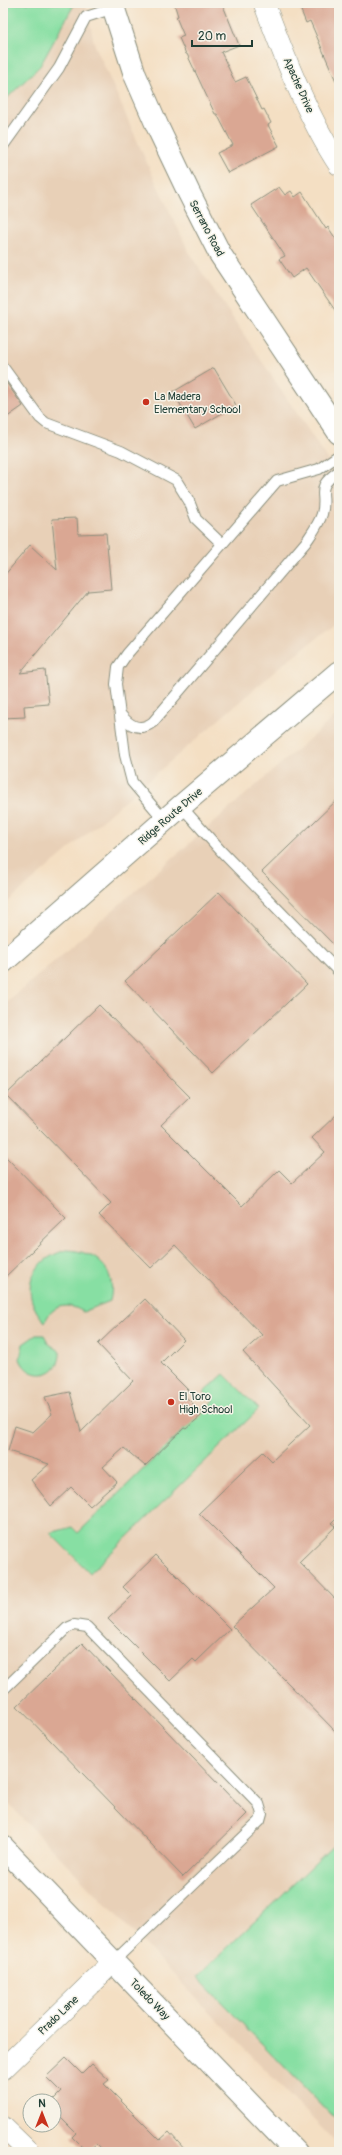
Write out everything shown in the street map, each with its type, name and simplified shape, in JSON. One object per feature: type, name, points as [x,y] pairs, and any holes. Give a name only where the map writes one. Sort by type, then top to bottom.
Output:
[{"type":"main road","name":"Serrano Road","points":[[113,6],[135,75],[188,194],[220,254],[339,433]]},
{"type":"main road","name":"Ridge Route Drive","points":[[3,962],[181,806],[339,672]]},
{"type":"main road","name":"Toledo Way","points":[[3,1847],[296,2152]]},
{"type":"street","name":"Apache Drive","points":[[264,3],[276,35],[315,122],[339,165]]},
{"type":"street","name":"Prado Lane","points":[[3,2069],[113,1962]]},
{"type":"street","points":[[3,2127],[29,2152]]},
{"type":"lane","points":[[3,146],[58,68],[86,17],[113,6]]},
{"type":"lane","points":[[3,367],[40,418],[46,423],[121,451],[176,480],[189,501],[196,519],[222,544]]},
{"type":"lane","points":[[165,821],[132,782],[125,754],[116,684],[118,668],[127,654],[277,481],[319,469],[339,455]]},
{"type":"lane","points":[[121,715],[131,726],[147,727],[153,722],[306,542],[319,522],[322,513],[322,489],[326,482],[339,471]]},
{"type":"lane","points":[[181,806],[221,850],[339,972]]},
{"type":"lane","points":[[3,1690],[67,1628],[74,1625],[87,1627],[259,1804],[261,1809],[260,1822],[113,1962]]},
{"type":"shaded area","name":"La Madera Elementary School","points":[[75,3],[86,3],[94,43],[151,172],[191,256],[339,476],[339,621],[289,659],[3,906],[3,102],[40,66]]},
{"type":"shaded area","name":"El Toro High School","points":[[339,713],[339,2146],[3,1798],[3,1006]]},
{"type":"green space","points":[[3,3],[75,3],[40,66],[3,102]]},
{"type":"green space","points":[[67,1250],[87,1254],[102,1264],[108,1272],[111,1280],[112,1290],[110,1301],[83,1312],[72,1307],[61,1306],[52,1311],[45,1322],[36,1311],[32,1300],[30,1289],[32,1278],[44,1261],[55,1254]]},
{"type":"green space","points":[[36,1335],[44,1335],[49,1344],[60,1351],[59,1360],[56,1367],[44,1374],[30,1372],[24,1367],[20,1359],[23,1344]]},
{"type":"green space","points":[[224,1374],[259,1409],[90,1573],[50,1533],[72,1527],[78,1533],[213,1401],[204,1392]]},
{"type":"green space","points":[[339,1840],[339,2123],[197,1977]]},
{"type":"building","points":[[174,3],[222,3],[239,45],[221,52],[235,82],[246,77],[262,110],[264,109],[271,123],[268,125],[279,146],[228,173],[217,153],[233,145],[217,114],[215,114],[179,38],[184,36],[176,17],[178,16]]},
{"type":"building","points":[[298,3],[339,3],[339,88],[310,21],[306,23]]},
{"type":"building","points":[[279,187],[285,195],[291,191],[295,197],[302,192],[326,229],[328,227],[339,244],[339,316],[306,268],[292,278],[279,259],[285,256],[251,205]]},
{"type":"building","points":[[214,368],[236,405],[195,429],[173,392]]},
{"type":"building","points":[[3,378],[23,406],[3,420]]},
{"type":"building","points":[[77,518],[78,534],[106,533],[111,589],[88,591],[20,673],[45,670],[49,704],[24,706],[25,717],[3,718],[3,577],[30,545],[57,570],[52,519]]},
{"type":"building","points":[[339,798],[339,950],[262,872]]},
{"type":"building","points":[[219,892],[307,984],[213,1073],[125,981]]},
{"type":"building","points":[[99,1005],[190,1097],[161,1125],[242,1206],[279,1170],[292,1183],[325,1152],[312,1138],[339,1112],[339,1516],[332,1523],[336,1526],[299,1562],[339,1603],[339,1735],[232,1626],[274,1588],[199,1513],[263,1452],[272,1461],[310,1425],[243,1352],[262,1335],[175,1245],[151,1268],[99,1215],[111,1203],[6,1095]]},
{"type":"building","points":[[3,1154],[66,1218],[3,1279]]},
{"type":"building","points":[[145,1299],[184,1340],[161,1363],[188,1390],[184,1395],[203,1414],[186,1429],[184,1428],[145,1466],[124,1448],[103,1467],[117,1482],[90,1506],[71,1487],[51,1506],[31,1480],[49,1464],[8,1451],[15,1426],[33,1432],[52,1414],[45,1397],[70,1392],[81,1432],[133,1381],[98,1344]]},
{"type":"building","points":[[156,1555],[230,1629],[196,1662],[193,1659],[170,1681],[108,1619],[132,1596],[123,1587]]},
{"type":"building","points":[[82,1643],[247,1814],[183,1877],[17,1706]]},
{"type":"building","points":[[66,2058],[82,2074],[92,2064],[109,2080],[104,2084],[160,2140],[169,2132],[187,2152],[104,2152],[96,2144],[87,2152],[72,2137],[76,2133],[62,2119],[62,2093],[60,2093],[61,2092],[46,2077]]},
{"type":"place","name":"La Madera Elementary School","points":[[146,402]]},
{"type":"place","name":"El Toro High School","points":[[171,1402]]}]
